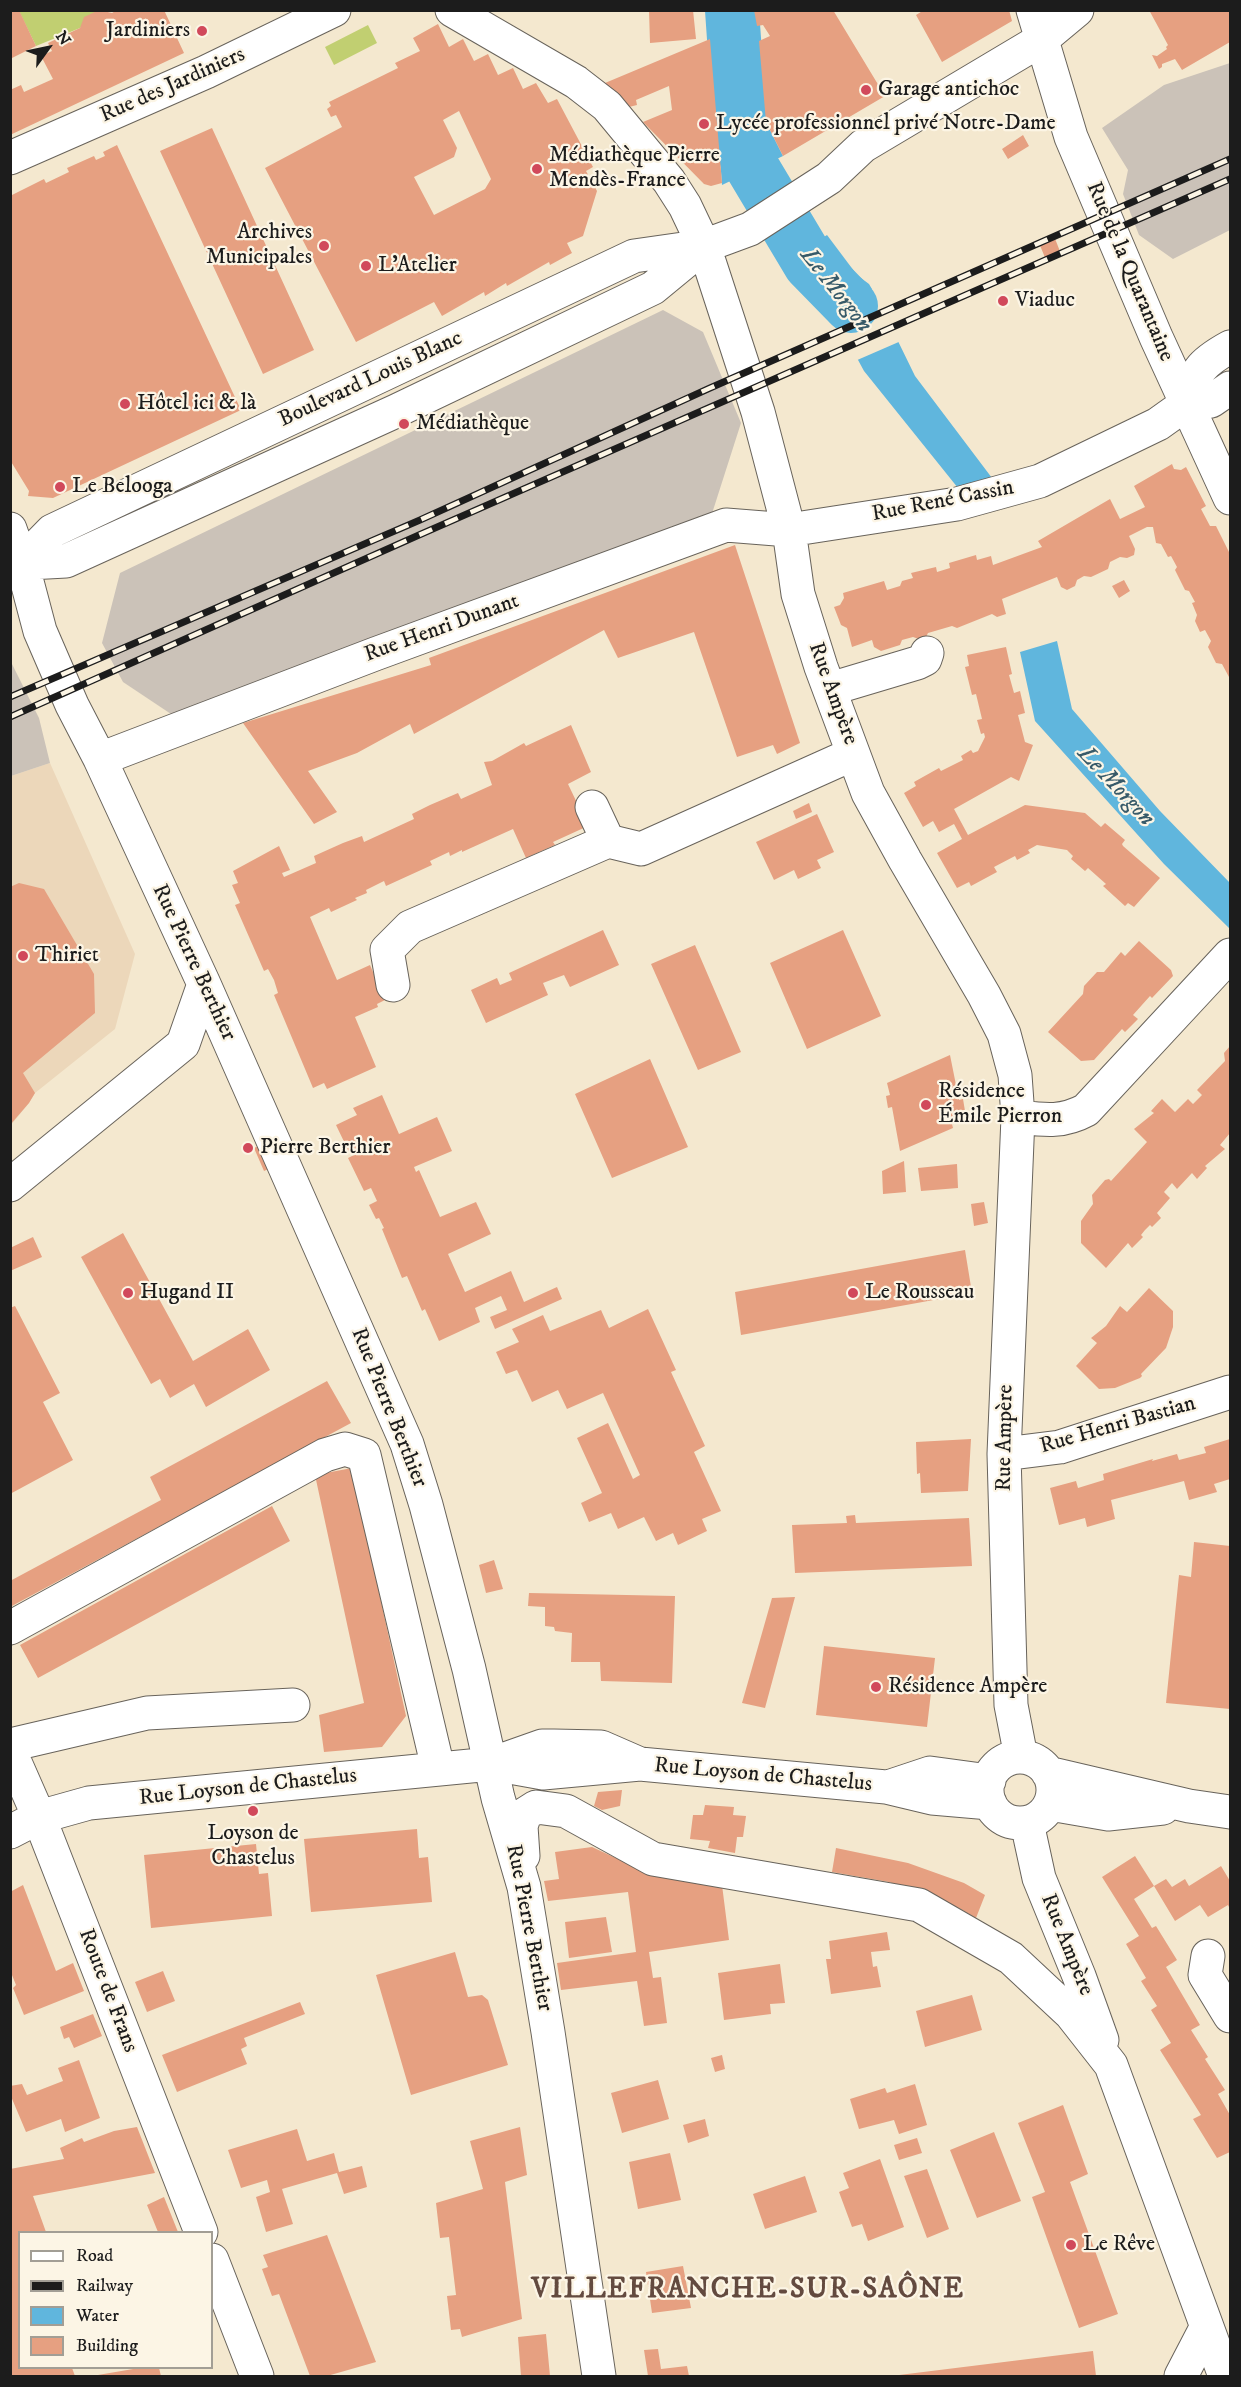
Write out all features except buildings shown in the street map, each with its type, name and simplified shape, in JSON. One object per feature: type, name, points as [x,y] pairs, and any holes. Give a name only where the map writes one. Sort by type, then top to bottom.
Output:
[{"type":"street","name":"Rue des Jardiniers","points":[[10,158],[206,72],[334,10]]},
{"type":"street","points":[[452,10],[576,82],[607,106],[669,181],[685,206],[704,246]]},
{"type":"street","name":"Boulevard Louis Blanc","points":[[14,567],[52,531],[634,256],[704,246],[750,229],[829,178],[872,140],[1037,25],[1077,10]]},
{"type":"street","name":"Rue de la Quarantaine","points":[[1037,25],[1071,137],[1186,404],[1230,498]]},
{"type":"street","name":"Rue Ampère","points":[[704,246],[758,412],[789,530],[798,594],[868,793],[984,994],[1004,1034],[1015,1075],[1018,1117],[1004,1454],[1011,1705],[1037,1789],[1039,1878],[1079,1976],[1206,2328],[1226,2376]]},
{"type":"street","points":[[1230,347],[1196,372],[1186,404],[1211,401],[1230,388]]},
{"type":"street","name":"Rue René Cassin","points":[[789,530],[957,504],[1010,491],[1040,481],[1149,428],[1186,404]]},
{"type":"street","name":"Rue Henri Dunant","points":[[100,759],[397,645],[726,525],[789,530]]},
{"type":"street","name":"Rue Pierre Berthier","points":[[10,529],[14,567],[40,632],[72,705],[100,759],[204,984],[407,1444],[426,1505],[470,1669],[498,1798],[524,1887],[550,2043],[599,2376]]},
{"type":"street","points":[[830,689],[917,663],[925,659],[927,653]]},
{"type":"street","points":[[393,985],[387,950],[410,927],[608,841],[641,849],[854,754]]},
{"type":"street","points":[[592,807],[608,841]]},
{"type":"street","points":[[1018,1117],[1071,1119],[1086,1110],[1230,956]]},
{"type":"street","points":[[10,1185],[183,1044],[204,984]]},
{"type":"street","name":"Rue Henri Bastian","points":[[1004,1454],[1060,1447],[1230,1392]]},
{"type":"street","points":[[10,1628],[325,1455],[345,1449],[363,1455],[438,1768]]},
{"type":"street","points":[[10,1745],[147,1713],[293,1706]]},
{"type":"street","name":"Route de Frans","points":[[10,1751],[39,1817],[201,2231]]},
{"type":"street","points":[[1037,1789],[1016,1823],[1005,1820],[996,1813],[989,1792],[993,1771],[1011,1759],[1037,1789],[1108,1814],[1189,1806],[1230,1812]]},
{"type":"street","name":"Rue Loyson de Chastelus","points":[[10,1832],[39,1817],[89,1803],[491,1764],[543,1773],[640,1764],[886,1787],[930,1773],[989,1792]]},
{"type":"street","points":[[524,1887],[522,1826],[525,1814],[536,1807],[566,1811],[652,1859],[919,1905],[1011,1958],[1071,2014],[1111,2065]]},
{"type":"street","points":[[1208,1956],[1205,1975],[1230,2016]]},
{"type":"street","points":[[213,2262],[257,2376]]},
{"type":"street","points":[[1181,2376],[1206,2328]]},
{"type":"shaded area","points":[[1230,63],[1230,230],[1173,259],[1139,235],[1123,194],[1128,170],[1102,128],[1164,85]]},
{"type":"shaded area","points":[[663,310],[703,332],[741,423],[708,526],[177,718],[123,682],[102,643],[120,573]]},
{"type":"shaded area","points":[[11,662],[39,718],[50,763],[11,776]]},
{"type":"shaded area","points":[[50,763],[135,954],[115,1029],[35,1093],[11,1125],[11,776]]},
{"type":"green space","points":[[19,11],[99,11],[80,28],[36,46]]},
{"type":"green space","points":[[368,25],[377,43],[334,65],[325,47]]},
{"type":"water","points":[[709,11],[754,11],[766,122],[783,156],[722,185]]},
{"type":"water","points":[[827,235],[857,275],[869,284],[915,376],[992,478],[958,488],[864,371],[822,297],[819,298],[781,264]]},
{"type":"water","points":[[1057,641],[1072,709],[1160,811],[1230,883],[1230,929],[1164,864],[1035,721],[1020,652]]},
{"type":"pier","points":[[875,288],[901,341],[855,361],[834,321],[873,303],[832,318],[825,307]]},
{"type":"waterway","name":"Le Morgon","points":[[732,10],[740,125],[746,157],[810,264],[851,306]]},
{"type":"railway","points":[[10,697],[420,520],[710,388],[1230,159]]},
{"type":"railway","points":[[10,717],[1230,179]]},
{"type":"place","name":"Jardiniers","points":[[202,31]]},
{"type":"place","name":"Garage antichoc","points":[[866,90]]},
{"type":"place","name":"Lycée professionnel privé Notre-Dame","points":[[704,124]]},
{"type":"place","name":"Médiathèque Pierre Mendès-France","points":[[537,169]]},
{"type":"place","name":"Archives Municipales","points":[[324,246]]},
{"type":"place","name":"L'Atelier","points":[[366,266]]},
{"type":"place","name":"Viaduc","points":[[1003,301]]},
{"type":"place","name":"Hôtel ici & là","points":[[125,404]]},
{"type":"place","name":"Médiathèque","points":[[404,424]]},
{"type":"place","name":"Le Belooga","points":[[60,487]]},
{"type":"place","name":"Thiriet","points":[[23,956]]},
{"type":"place","name":"Résidence Émile Pierron","points":[[926,1105]]},
{"type":"place","name":"Pierre Berthier","points":[[248,1148]]},
{"type":"place","name":"Hugand II","points":[[128,1293]]},
{"type":"place","name":"Le Rousseau","points":[[853,1293]]},
{"type":"place","name":"Résidence Ampère","points":[[876,1687]]},
{"type":"place","name":"Loyson de Chastelus","points":[[253,1811]]},
{"type":"place","name":"Le Rêve","points":[[1071,2245]]},
{"type":"district","name":"VILLEFRANCHE-SUR-SAÔNE","points":[[748,2291]]}]
